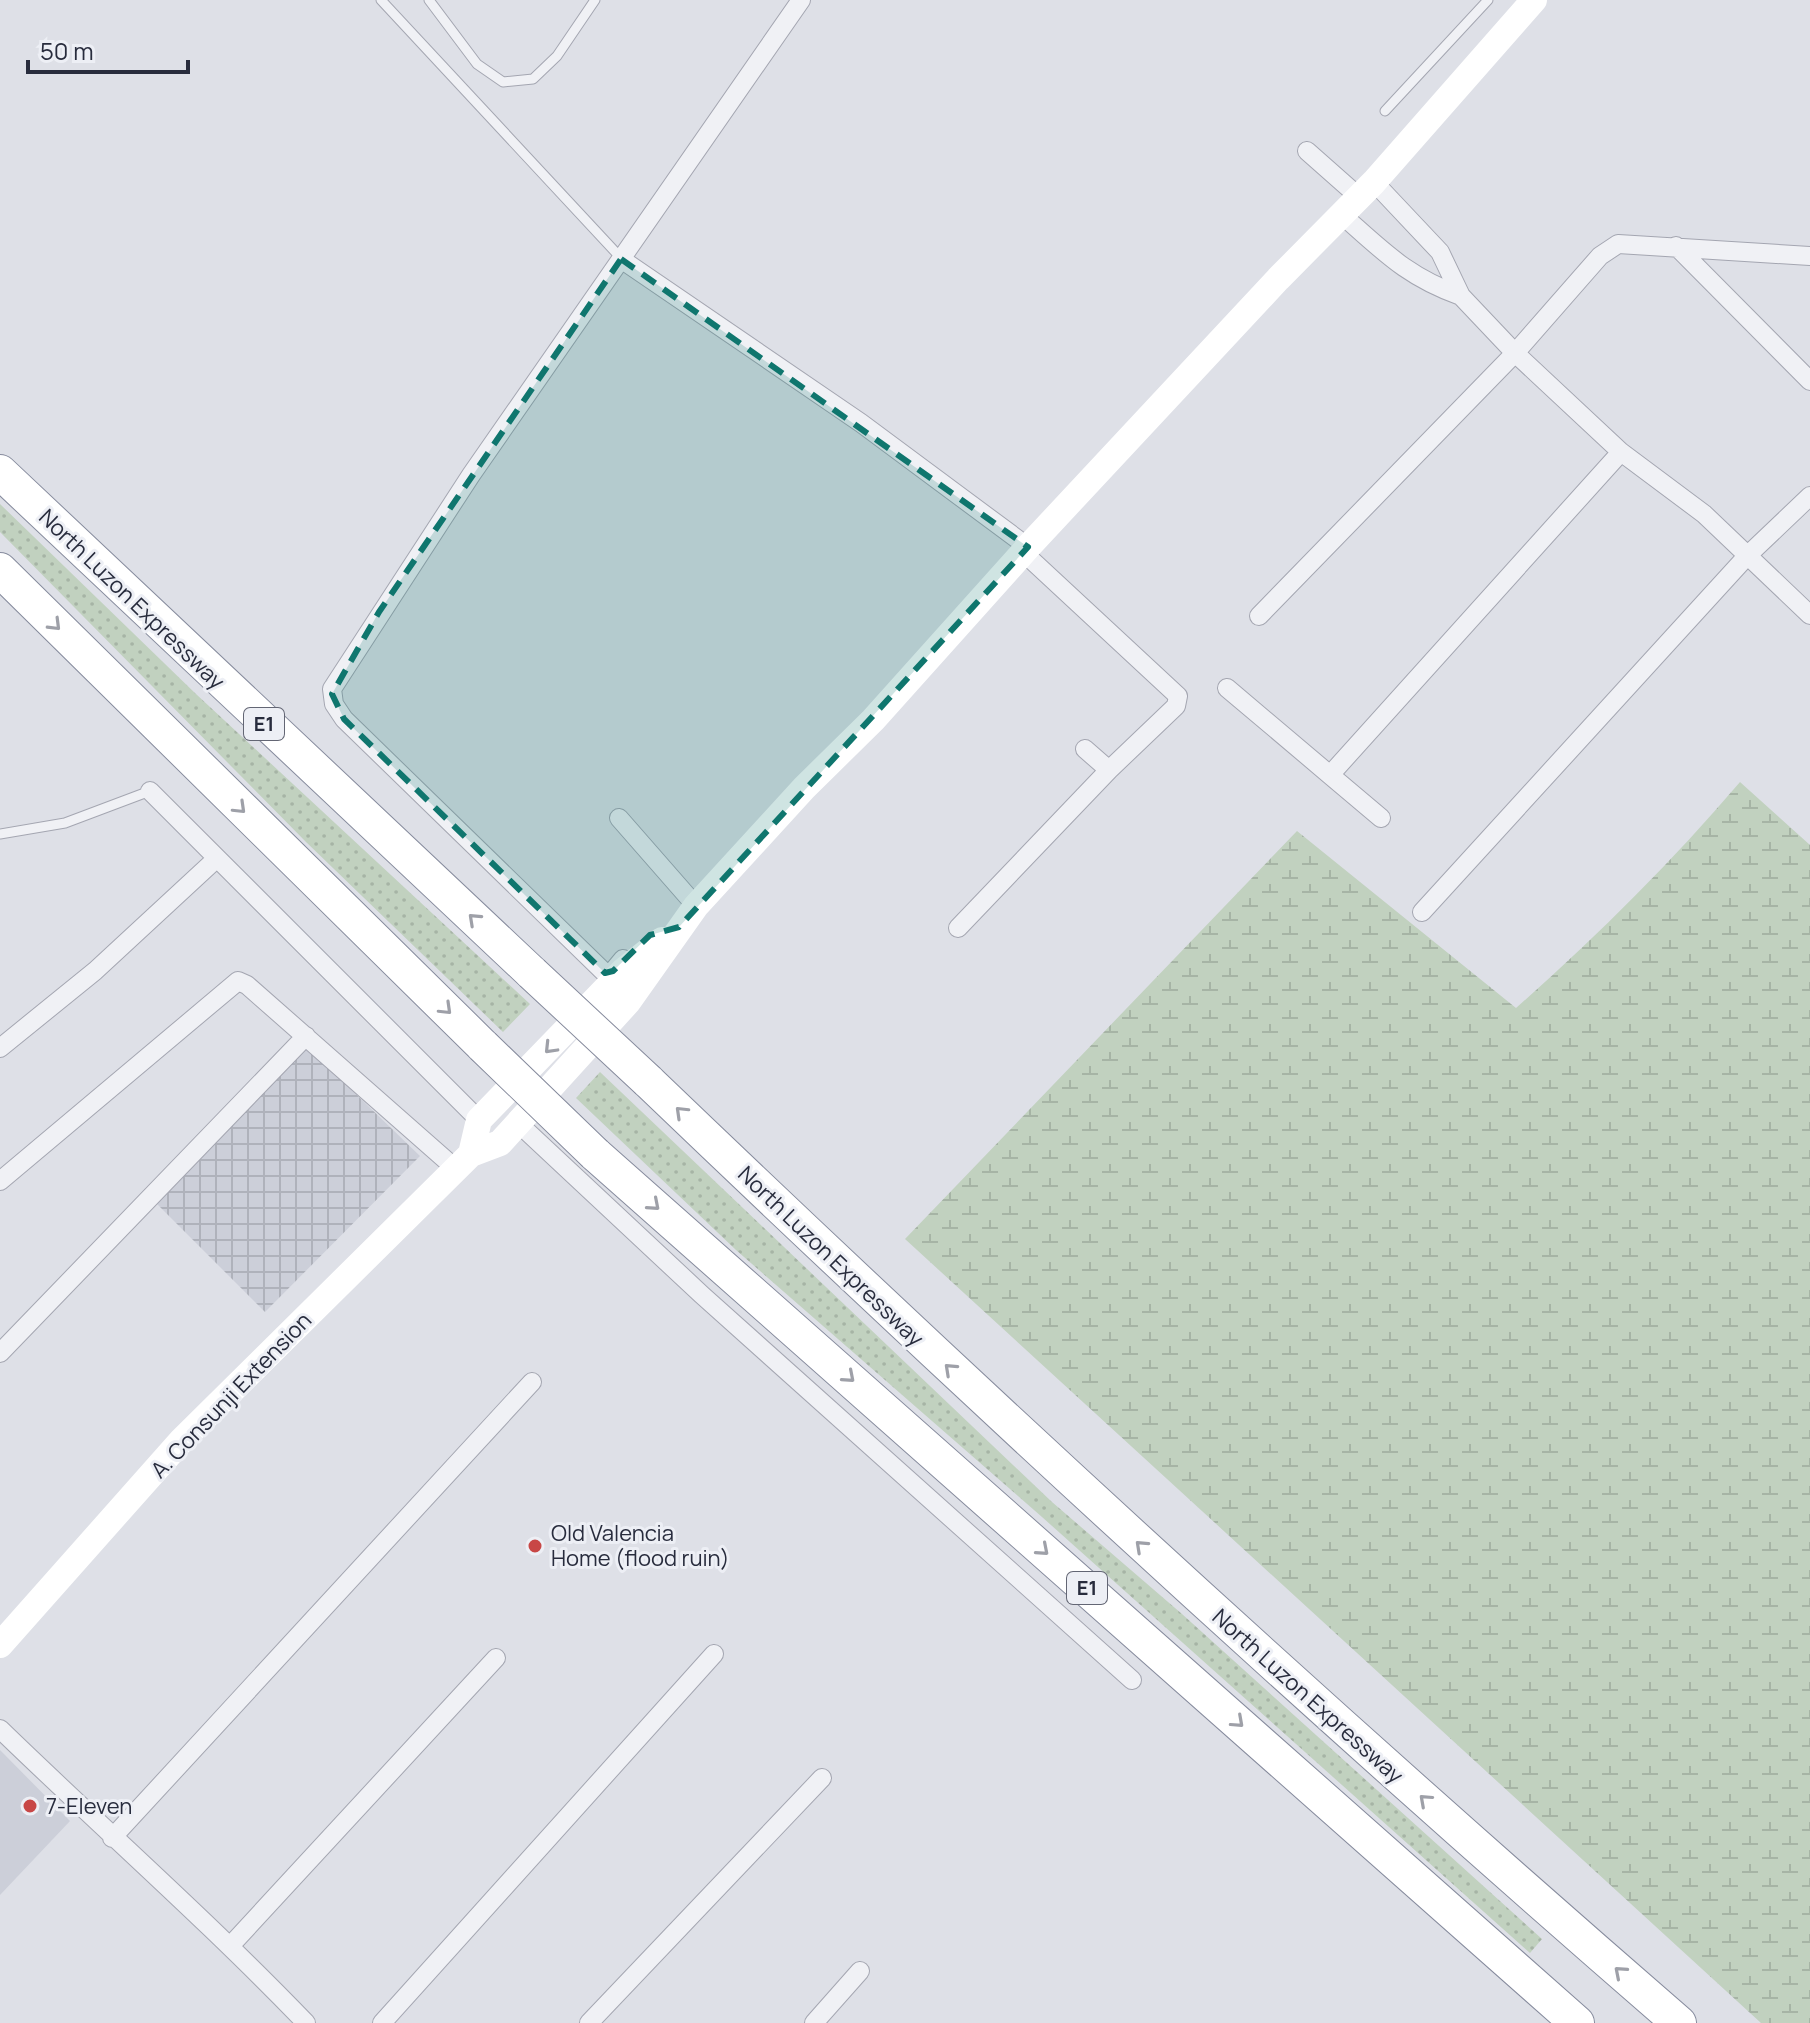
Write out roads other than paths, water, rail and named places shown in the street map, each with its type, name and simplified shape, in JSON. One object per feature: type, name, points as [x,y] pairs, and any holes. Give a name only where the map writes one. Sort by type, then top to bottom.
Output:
[{"type":"highway","name":"North Luzon Expressway","points":[[0,472],[648,1081],[908,1330],[1186,1588],[1679,2023]]},
{"type":"highway","name":"E1","points":[[0,570],[595,1154],[1577,2023]]},
{"type":"main road","points":[[464,1162],[500,1143],[628,1002],[696,906],[804,788],[873,720],[1271,273],[1358,198],[1534,0]]},
{"type":"main road","points":[[464,1162],[479,1120],[623,971],[679,927]]},
{"type":"main road","name":"A. Consunji Extension","points":[[0,1645],[182,1440],[464,1162]]},
{"type":"street","points":[[679,927],[650,935],[613,971],[605,973],[344,719],[332,694],[333,684],[379,612],[801,0]]},
{"type":"street","points":[[1307,151],[1358,198],[1440,252],[1461,296],[1515,353],[1621,452],[1704,514],[1810,615]]},
{"type":"street","points":[[1358,198],[1404,271],[1461,296]]},
{"type":"street","points":[[1259,616],[1618,244],[1810,256]]},
{"type":"street","points":[[1676,246],[1810,381]]},
{"type":"street","points":[[621,259],[861,423],[1026,550],[1178,696],[1176,706],[1109,770],[958,928]]},
{"type":"street","points":[[1330,775],[1621,452]]},
{"type":"street","points":[[1422,912],[1747,556],[1810,496]]},
{"type":"street","points":[[1227,688],[1381,818]]},
{"type":"street","points":[[1085,749],[1109,770]]},
{"type":"street","points":[[150,791],[215,860],[479,1120]]},
{"type":"street","points":[[619,818],[696,906]]},
{"type":"street","points":[[0,1048],[95,971],[215,860]]},
{"type":"street","points":[[0,1181],[238,981],[247,985],[464,1162]]},
{"type":"street","points":[[0,1353],[306,1036]]},
{"type":"street","points":[[518,1123],[702,1295],[1132,1680]]},
{"type":"street","points":[[112,1838],[532,1382]]},
{"type":"street","points":[[382,2023],[714,1654]]},
{"type":"street","points":[[231,1945],[496,1658]]},
{"type":"street","points":[[0,1729],[112,1838],[231,1945],[306,2023]]},
{"type":"street","points":[[589,2023],[822,1778]]},
{"type":"street","points":[[814,2023],[860,1971]]},
{"type":"lane","points":[[381,0],[621,259]]},
{"type":"lane","points":[[429,0],[477,64],[503,82],[533,79],[557,56],[595,0]]},
{"type":"lane","points":[[1385,111],[1488,0]]},
{"type":"lane","points":[[0,834],[65,823],[150,791]]},
{"type":"place","name":"Old Valencia Home (flood ruin)","points":[[535,1546]]},
{"type":"place","name":"7-Eleven","points":[[30,1806]]}]
